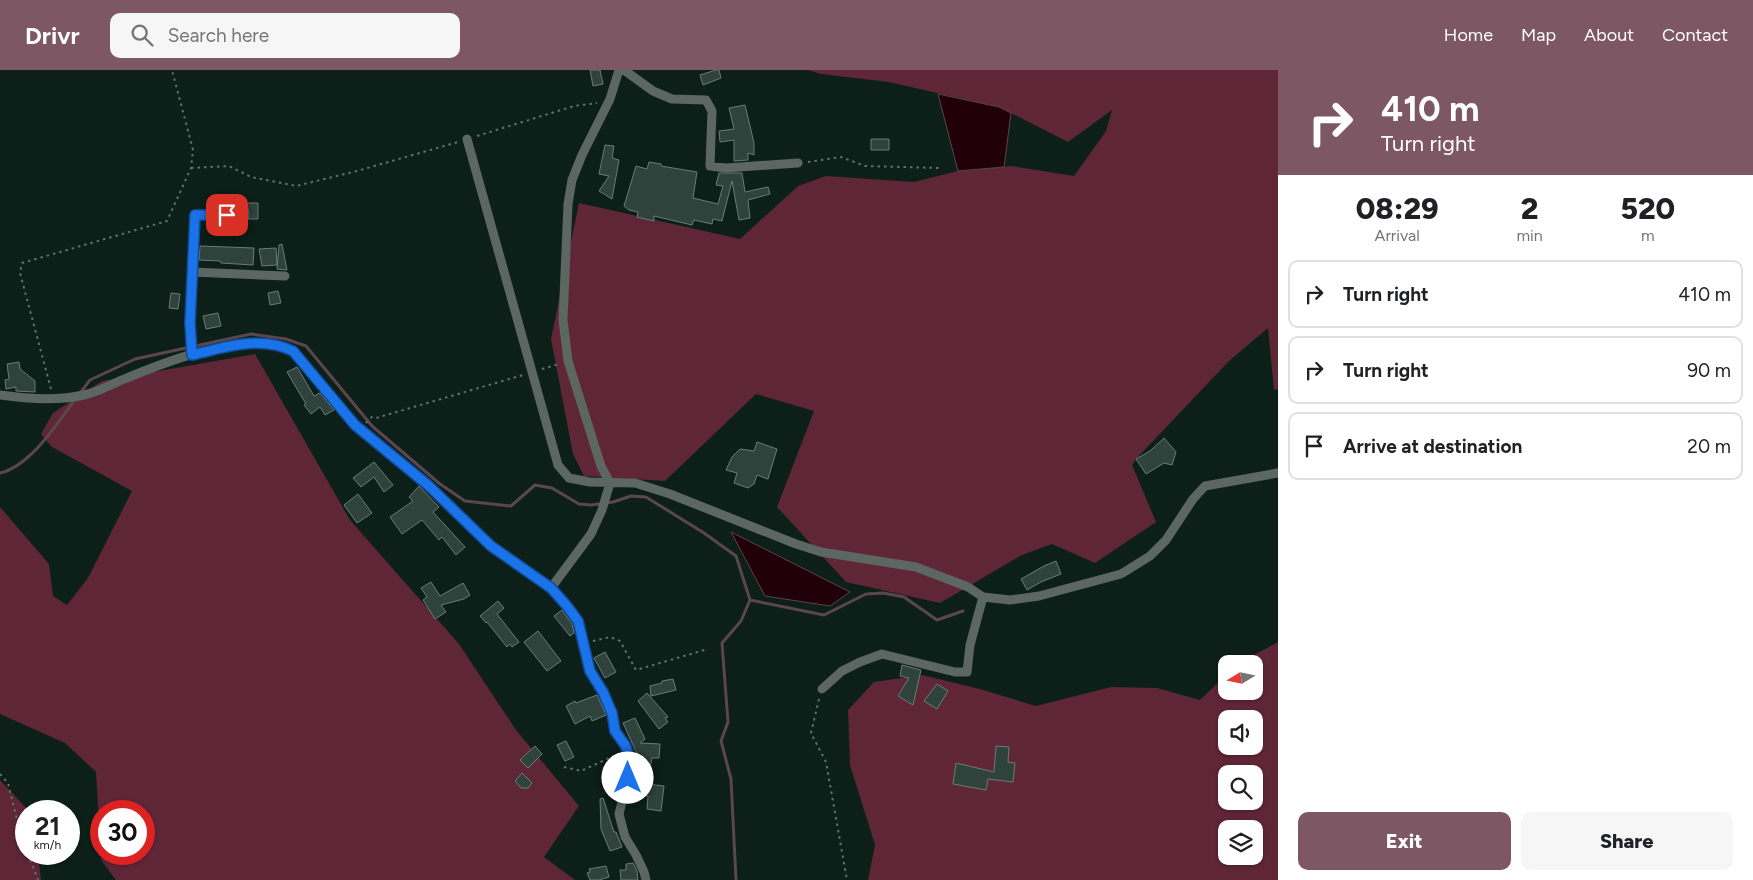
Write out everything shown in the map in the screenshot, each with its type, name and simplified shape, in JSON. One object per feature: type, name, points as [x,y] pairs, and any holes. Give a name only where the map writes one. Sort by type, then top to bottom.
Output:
[{"type":"street","points":[[551,588],[585,544],[597,524],[610,483],[601,466],[568,361],[563,320],[568,204],[572,180],[578,163],[607,105],[620,70]]},
{"type":"street","points":[[624,70],[653,91],[672,99],[706,100],[712,111],[710,166],[726,168],[798,163]]},
{"type":"street","points":[[467,139],[558,465],[569,478],[590,482],[635,483],[670,494],[821,552],[916,567],[968,587],[983,597],[1010,600],[1039,596],[1122,574],[1150,556],[1166,540],[1205,486],[1278,473]]},
{"type":"street","points":[[192,352],[190,323],[195,215],[243,215]]},
{"type":"street","points":[[193,272],[285,276]]},
{"type":"street","points":[[0,395],[20,398],[54,398],[85,395],[192,352],[247,342],[284,346],[293,351],[355,425],[429,486],[491,546],[551,588],[578,621],[590,671],[603,692],[612,713],[615,731],[630,758],[628,778],[619,814],[625,837],[636,855],[646,880]]},
{"type":"street","points":[[822,689],[842,671],[882,654],[955,672],[967,672],[970,645],[983,597]]},
{"type":"path","points":[[54,398],[20,273],[22,263],[167,221],[191,168],[194,150],[172,70]]},
{"type":"path","points":[[191,168],[230,166],[251,177],[296,186],[357,171],[574,106],[596,102],[607,105]]},
{"type":"path","points":[[798,163],[841,158],[865,166],[939,168]]},
{"type":"path","points":[[370,418],[568,361]]},
{"type":"path","points":[[584,643],[610,637],[620,641],[636,670],[708,649]]},
{"type":"path","points":[[822,689],[811,733],[826,762],[847,880]]},
{"type":"path","points":[[564,767],[581,771],[627,750]]},
{"type":"path","points":[[0,774],[8,784],[15,812]]},
{"type":"path","points":[[32,865],[38,880]]},
{"type":"shaded area","points":[[808,70],[1278,70],[1278,389],[1274,390],[1268,328],[1229,361],[1136,459],[1132,465],[1156,522],[1095,563],[1052,544],[1022,555],[940,603],[846,582],[777,507],[814,411],[756,394],[665,481],[584,476],[573,454],[551,339],[579,203],[740,239],[798,186],[826,176],[914,182],[958,171],[1012,166],[1074,176],[1106,131],[1112,110],[1068,142],[999,107],[889,82],[821,74]]},
{"type":"shaded area","points":[[938,94],[999,107],[1011,113],[1004,167],[958,171]]},
{"type":"shaded area","points":[[255,354],[350,520],[459,644],[516,730],[579,806],[544,857],[575,880],[116,880],[105,865],[155,865],[155,800],[98,800],[96,772],[65,743],[0,714],[0,507],[49,564],[53,596],[67,605],[88,578],[132,491],[52,447],[41,434],[53,413],[102,381]]},
{"type":"shaded area","points":[[731,532],[850,592],[830,606],[765,596]]},
{"type":"shaded area","points":[[1278,642],[1278,880],[868,880],[875,845],[850,765],[848,710],[874,682],[922,675],[980,689],[1036,706],[1111,687],[1157,688],[1200,700],[1218,683],[1218,700],[1263,700],[1263,655],[1254,655]]},
{"type":"shaded area","points":[[0,780],[19,800],[15,800],[15,865],[39,865],[41,880],[0,880]]},
{"type":"building","points":[[590,70],[600,70],[603,84],[593,86]]},
{"type":"building","points":[[719,70],[721,78],[703,85],[700,75]]},
{"type":"building","points":[[745,105],[754,143],[754,155],[748,153],[748,160],[734,161],[734,140],[720,142],[719,131],[734,129],[729,108]]},
{"type":"building","points":[[871,139],[889,139],[889,150],[871,150]]},
{"type":"building","points":[[605,145],[614,146],[612,158],[619,160],[612,199],[599,191],[609,176],[599,174]]},
{"type":"building","points":[[649,162],[697,172],[693,198],[718,204],[723,186],[716,185],[719,173],[742,173],[745,192],[768,187],[770,194],[748,200],[750,218],[739,220],[732,181],[722,221],[713,219],[712,224],[694,220],[692,225],[654,216],[654,221],[637,217],[638,212],[629,210],[624,206],[636,166],[647,169]]},
{"type":"building","points":[[247,203],[258,203],[258,219],[248,219]]},
{"type":"building","points":[[282,244],[287,270],[277,269],[279,245]]},
{"type":"building","points":[[200,246],[254,248],[253,265],[199,260]]},
{"type":"building","points":[[276,248],[277,265],[262,266],[259,249]]},
{"type":"building","points":[[278,291],[281,303],[270,305],[268,293]]},
{"type":"building","points":[[171,293],[180,294],[178,309],[169,308]]},
{"type":"building","points":[[218,313],[221,326],[206,329],[203,316]]},
{"type":"building","points":[[19,362],[20,369],[35,381],[35,392],[16,391],[16,387],[6,389],[5,380],[9,379],[7,364]]},
{"type":"building","points":[[297,367],[314,396],[320,393],[334,410],[325,415],[320,407],[311,414],[304,405],[306,404],[287,372]]},
{"type":"building","points":[[1164,438],[1176,452],[1172,465],[1164,463],[1146,474],[1136,459],[1150,451]]},
{"type":"building","points":[[757,442],[777,449],[768,479],[757,475],[754,484],[748,488],[734,483],[737,473],[726,470],[732,457],[740,449],[754,451]]},
{"type":"building","points":[[374,462],[393,485],[384,492],[374,477],[361,487],[353,478]]},
{"type":"building","points":[[419,486],[439,507],[433,512],[465,547],[456,555],[442,537],[439,540],[422,520],[402,534],[390,517],[413,501],[409,497]]},
{"type":"building","points":[[358,494],[372,513],[357,523],[344,505]]},
{"type":"building","points":[[1056,561],[1061,574],[1027,590],[1021,579]]},
{"type":"building","points":[[431,582],[440,596],[463,583],[470,595],[464,599],[441,605],[446,612],[435,619],[423,600],[427,597],[421,588]]},
{"type":"building","points":[[498,601],[504,608],[497,614],[519,642],[512,647],[510,644],[507,647],[480,616]]},
{"type":"building","points":[[562,610],[572,624],[574,633],[570,636],[554,616]]},
{"type":"building","points":[[538,631],[561,661],[547,671],[524,642]]},
{"type":"building","points":[[605,652],[616,672],[605,678],[594,658]]},
{"type":"building","points":[[902,665],[921,670],[913,705],[898,696],[909,678],[900,676]]},
{"type":"building","points":[[673,679],[676,690],[651,696],[650,686]]},
{"type":"building","points":[[937,684],[948,691],[937,709],[924,701]]},
{"type":"building","points":[[647,693],[668,717],[665,718],[668,722],[659,729],[638,701]]},
{"type":"building","points":[[597,695],[606,715],[592,721],[590,716],[575,724],[566,706],[575,701],[576,703]]},
{"type":"building","points":[[635,718],[645,739],[640,743],[660,744],[659,758],[652,758],[647,784],[664,786],[661,811],[647,809],[648,796],[632,793],[636,767],[644,769],[623,723]]},
{"type":"building","points":[[566,741],[574,757],[565,761],[557,745]]},
{"type":"building","points":[[535,746],[542,754],[528,768],[520,760]]},
{"type":"building","points":[[996,746],[1009,747],[1008,762],[1015,763],[1013,782],[988,779],[986,790],[953,784],[956,763],[994,772]]},
{"type":"building","points":[[522,773],[532,783],[528,788],[521,788],[515,781]]},
{"type":"building","points":[[603,798],[614,832],[616,832],[622,847],[610,851],[601,829],[600,799]]},
{"type":"building","points":[[633,863],[637,871],[638,880],[621,880],[620,870],[626,870],[626,864]]},
{"type":"building","points":[[606,866],[609,877],[590,880],[587,873],[590,872],[589,869]]},
{"type":"waterway","points":[[80,393],[90,380],[135,359],[251,334],[286,339],[306,346],[372,426],[440,484],[465,501],[511,506],[535,485],[552,488],[579,504],[591,505],[613,502],[631,496],[646,497],[704,533],[736,556],[750,600],[741,621],[722,643],[728,722],[721,741],[731,779],[736,880]]},
{"type":"waterway","points":[[0,473],[11,469],[33,453],[76,398]]},
{"type":"waterway","points":[[750,600],[824,615],[866,594],[883,593],[904,597],[937,620],[963,611]]},
{"type":"route","points":[[227,215],[195,215],[190,323],[192,355],[247,342],[284,346],[293,351],[355,425],[429,486],[491,546],[551,588],[578,621],[590,671],[603,692],[612,713],[615,731],[625,745],[630,758],[628,778]]}]
